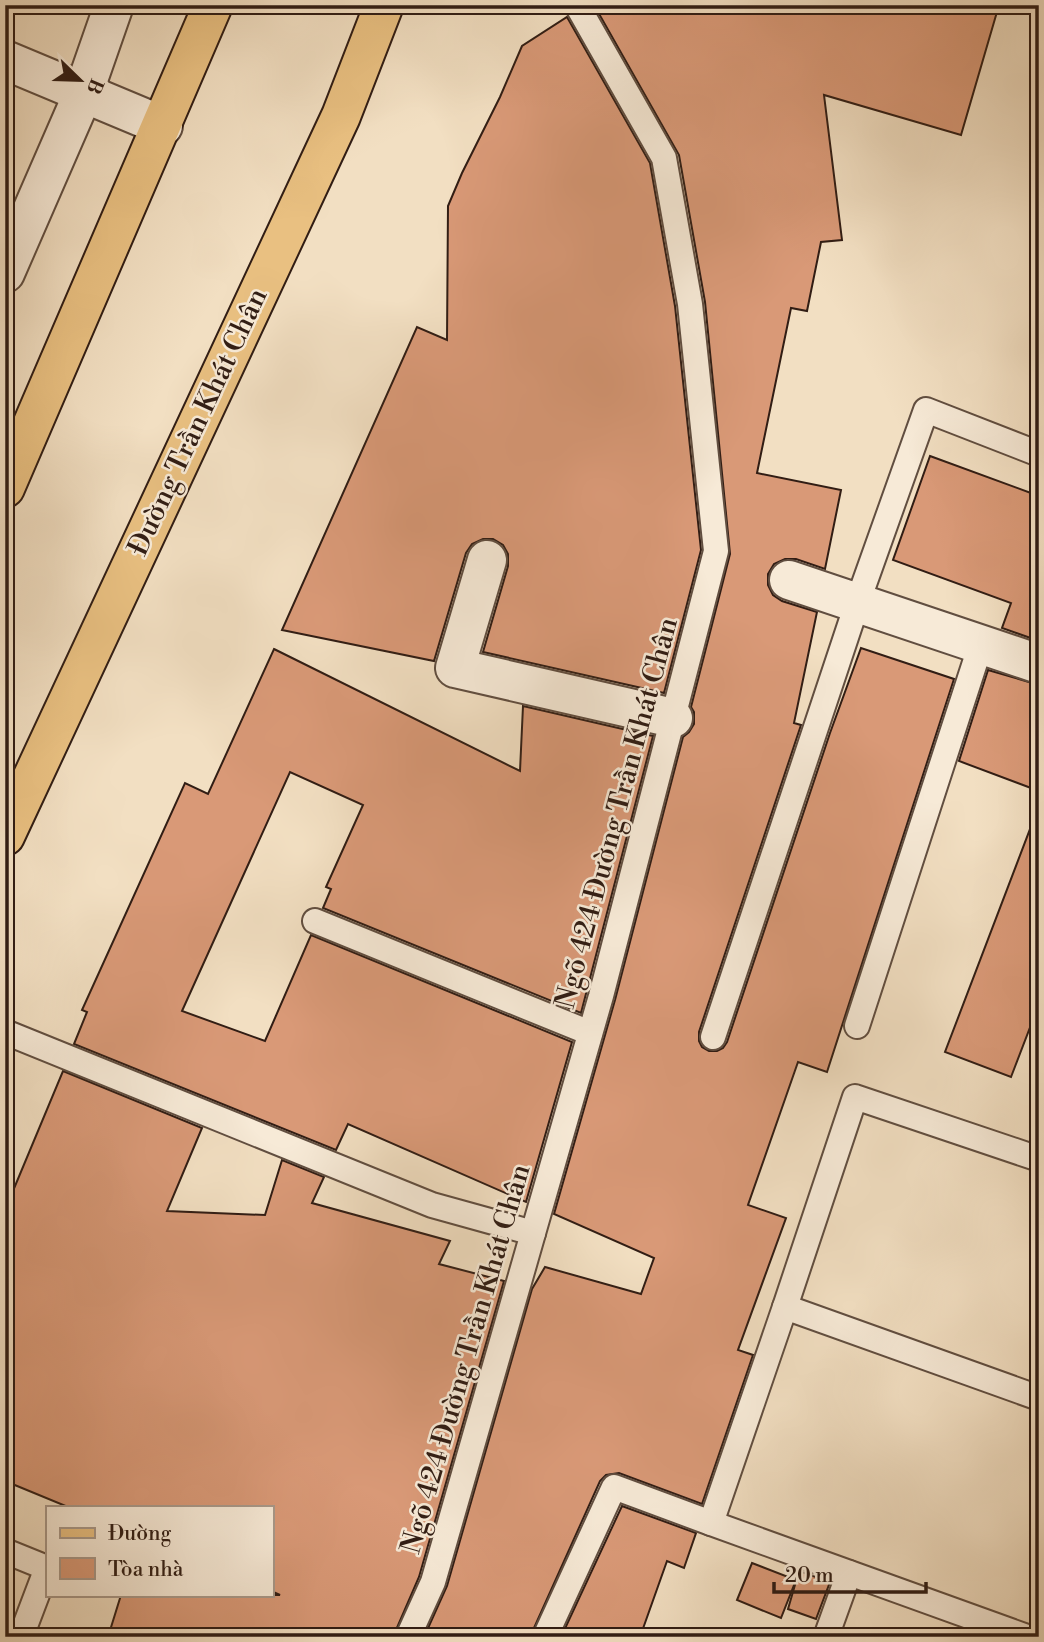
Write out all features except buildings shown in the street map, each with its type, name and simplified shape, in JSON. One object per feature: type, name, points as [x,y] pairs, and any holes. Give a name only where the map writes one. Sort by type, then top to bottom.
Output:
[{"type":"main road","points":[[5,488],[213,5]]},
{"type":"main road","name":"Đường Trần Khát Chân","points":[[5,836],[341,116],[384,5]]},
{"type":"street","points":[[5,273],[83,94],[114,5]]},
{"type":"street","points":[[5,60],[163,126]]},
{"type":"street","points":[[486,560],[455,668],[673,718]]},
{"type":"street","points":[[789,580],[1039,664]]},
{"type":"lane","name":"Ngõ 424 Đường Trần Khát Chân","points":[[408,1637],[433,1583],[590,1033],[716,551],[690,304],[664,158],[577,5]]},
{"type":"lane","points":[[713,1037],[858,601],[926,410],[1039,454]]},
{"type":"lane","points":[[857,1026],[981,644]]},
{"type":"lane","points":[[315,921],[590,1033]]},
{"type":"lane","points":[[5,1032],[432,1205],[533,1233]]},
{"type":"lane","points":[[711,1523],[855,1097],[1039,1159]]},
{"type":"lane","points":[[785,1307],[1039,1398]]},
{"type":"lane","points":[[545,1637],[614,1487],[849,1573],[980,1629],[1027,1637]]},
{"type":"lane","points":[[5,1551],[46,1568]]},
{"type":"lane","points":[[18,1632],[46,1570]]},
{"type":"lane","points":[[826,1637],[849,1573]]}]
